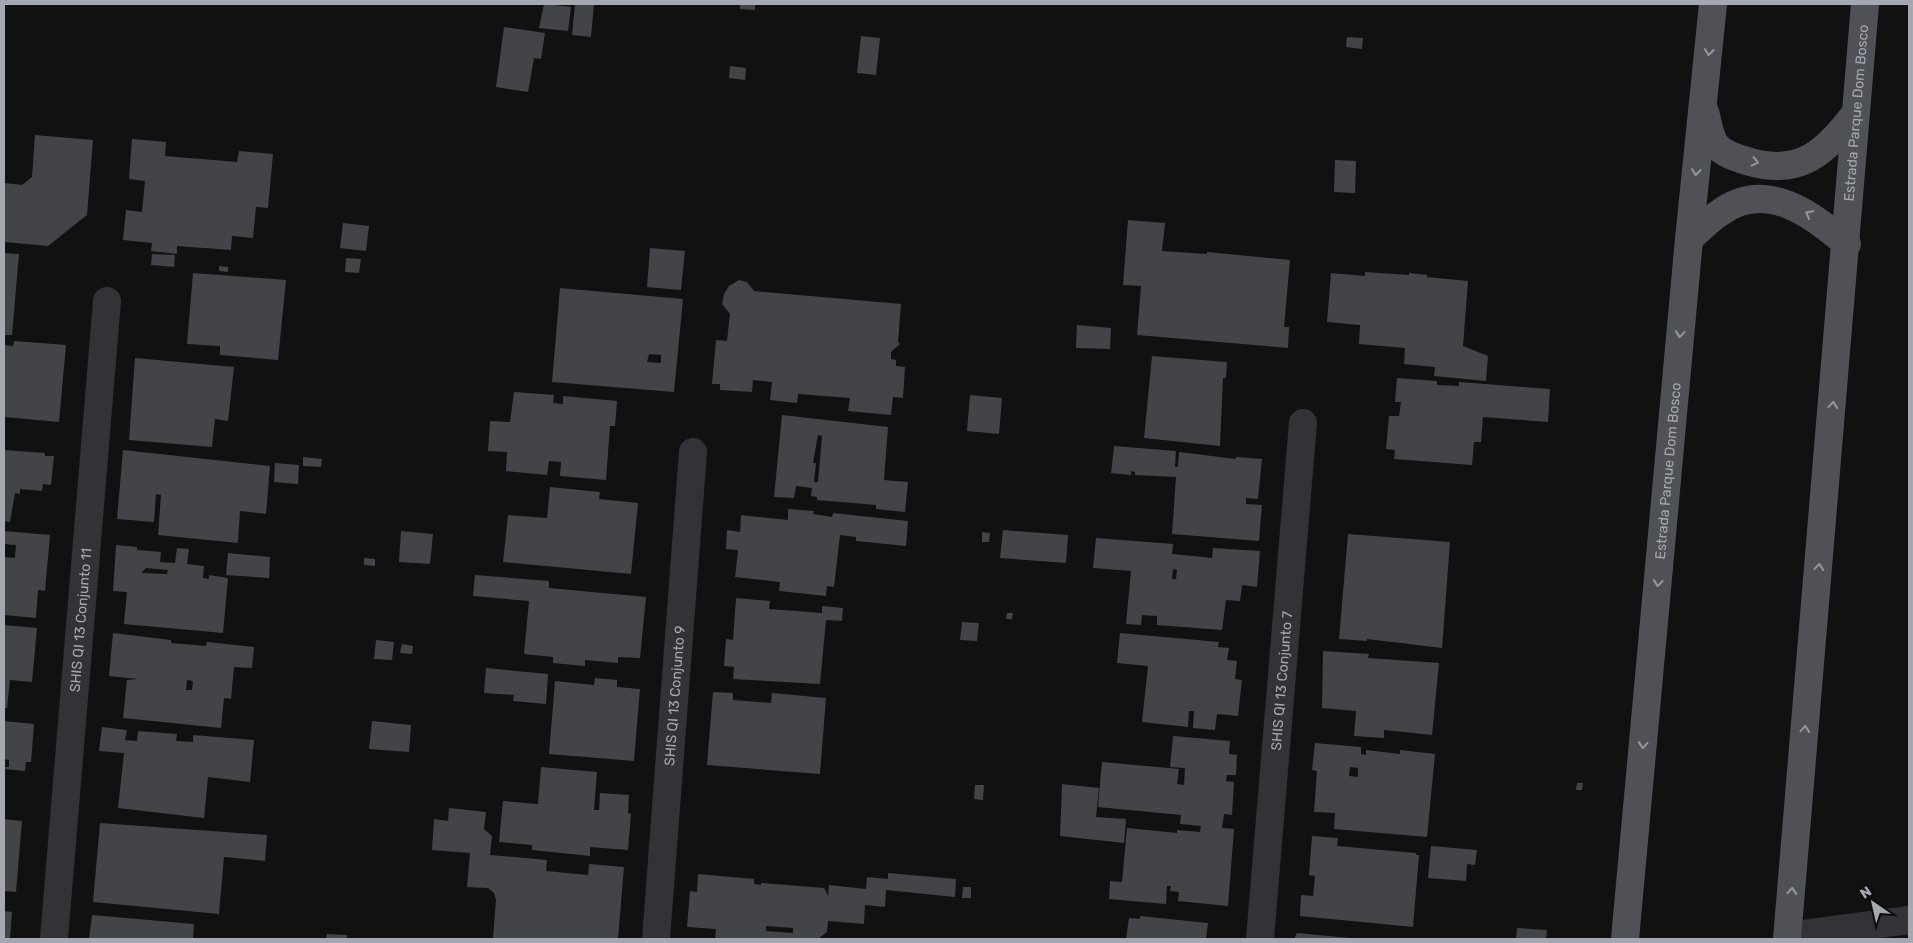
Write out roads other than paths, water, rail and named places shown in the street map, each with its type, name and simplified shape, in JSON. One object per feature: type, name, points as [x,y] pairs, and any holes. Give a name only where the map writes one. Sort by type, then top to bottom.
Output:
[{"type":"main road","name":"Estrada Parque Dom Bosco","points":[[1625,939],[1689,239],[1713,4]]},
{"type":"main road","name":"Estrada Parque Dom Bosco","points":[[1788,938],[1847,244],[1854,114],[1865,4]]},
{"type":"main road","points":[[1703,106],[1716,145],[1732,156],[1758,164],[1794,165],[1817,154],[1834,142],[1854,114]]},
{"type":"main road","points":[[1689,239],[1722,211],[1747,200],[1770,199],[1790,204],[1814,216],[1847,244]]},
{"type":"street","name":"SHIS QI 13 Conjunto 11","points":[[54,939],[107,301]]},
{"type":"street","name":"SHIS QI 13 Conjunto 7","points":[[1260,939],[1303,423]]},
{"type":"street","name":"SHIS QI 13 Conjunto 9","points":[[656,939],[693,452]]},
{"type":"street","points":[[1788,938],[1907,919]]}]
